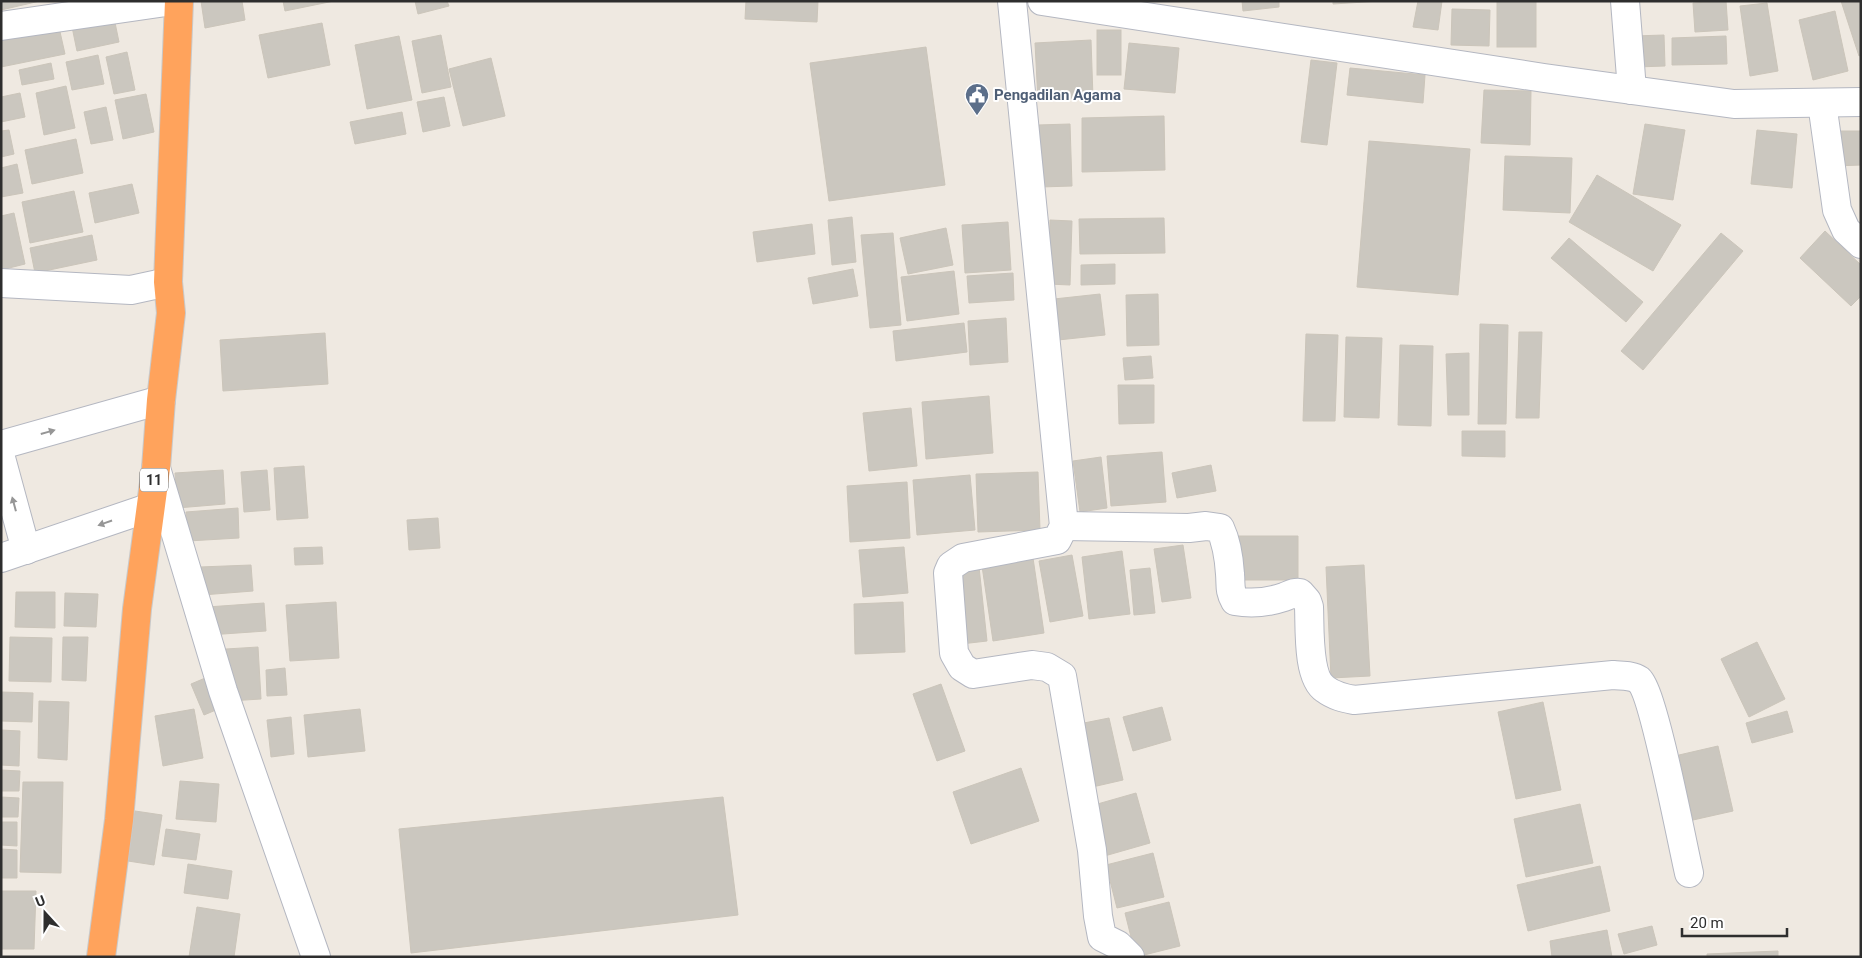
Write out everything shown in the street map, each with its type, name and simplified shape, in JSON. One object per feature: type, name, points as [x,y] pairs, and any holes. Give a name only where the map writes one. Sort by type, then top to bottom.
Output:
[{"type":"highway","name":"11","points":[[101,957],[119,820],[138,609],[156,468],[161,400],[171,313],[168,282],[179,1]]},
{"type":"street","points":[[1,26],[172,1]]},
{"type":"street","points":[[1012,1],[1064,526],[1057,540],[964,558],[951,566],[948,573],[954,653],[962,667],[974,674],[1032,665],[1047,667],[1062,676],[1092,850],[1098,916],[1102,937],[1118,945],[1130,957]]},
{"type":"street","points":[[1042,1],[1734,104],[1861,102]]},
{"type":"street","points":[[1624,1],[1632,90]]},
{"type":"street","points":[[1822,103],[1836,210],[1846,230],[1861,244]]},
{"type":"street","points":[[1,283],[131,290],[168,282]]},
{"type":"street","points":[[1,445],[161,400]]},
{"type":"street","points":[[1,458],[14,554],[151,507]]},
{"type":"street","points":[[156,468],[223,690],[316,957]]},
{"type":"street","points":[[1064,526],[1189,528],[1206,526],[1220,528],[1226,540],[1230,592],[1235,601],[1247,603],[1285,597],[1295,592],[1300,593],[1309,607],[1311,664],[1323,688],[1337,696],[1354,700],[1613,675],[1632,677],[1640,681],[1656,725],[1689,872]]},
{"type":"building","points":[[1,1],[40,1],[1,10]]},
{"type":"building","points":[[201,1],[242,1],[245,20],[205,28]]},
{"type":"building","points":[[283,1],[334,1],[285,11]]},
{"type":"building","points":[[415,1],[447,1],[449,6],[418,14]]},
{"type":"building","points":[[746,1],[818,1],[817,22],[745,19]]},
{"type":"building","points":[[1242,1],[1279,1],[1279,7],[1243,11]]},
{"type":"building","points":[[1333,1],[1380,1],[1333,4]]},
{"type":"building","points":[[1418,1],[1442,1],[1438,30],[1413,27]]},
{"type":"building","points":[[1497,1],[1536,1],[1536,47],[1497,47]]},
{"type":"building","points":[[1726,1],[1728,30],[1695,32],[1693,3]]},
{"type":"building","points":[[1841,1],[1861,1],[1861,55],[1859,56]]},
{"type":"building","points":[[1767,3],[1778,71],[1750,76],[1740,6]]},
{"type":"building","points":[[1452,9],[1490,10],[1489,46],[1451,45]]},
{"type":"building","points":[[1835,11],[1848,71],[1813,80],[1799,20]]},
{"type":"building","points":[[113,13],[119,42],[77,51],[71,22]]},
{"type":"building","points":[[58,23],[65,54],[1,67],[1,35]]},
{"type":"building","points":[[322,23],[330,65],[268,78],[259,35]]},
{"type":"building","points":[[1097,30],[1121,30],[1121,75],[1097,75]]},
{"type":"building","points":[[441,35],[451,87],[422,93],[412,41]]},
{"type":"building","points":[[1664,35],[1665,66],[1636,67],[1634,36]]},
{"type":"building","points":[[399,36],[412,100],[367,109],[355,45]]},
{"type":"building","points":[[1726,36],[1727,64],[1672,65],[1672,38]]},
{"type":"building","points":[[1091,40],[1093,98],[1038,101],[1035,43]]},
{"type":"building","points":[[1129,43],[1179,48],[1175,93],[1124,89]]},
{"type":"building","points":[[926,47],[945,185],[829,201],[810,63]]},
{"type":"building","points":[[127,52],[135,90],[114,94],[106,57]]},
{"type":"building","points":[[98,55],[104,84],[72,90],[66,62]]},
{"type":"building","points":[[491,58],[505,116],[463,126],[449,69]]},
{"type":"building","points":[[1311,60],[1337,63],[1327,145],[1301,142]]},
{"type":"building","points":[[51,63],[54,79],[22,85],[19,70]]},
{"type":"building","points":[[1350,68],[1425,75],[1423,103],[1347,95]]},
{"type":"building","points":[[66,86],[75,128],[44,135],[36,93]]},
{"type":"building","points":[[1484,90],[1531,91],[1530,145],[1481,143]]},
{"type":"building","points":[[20,93],[25,117],[1,122],[1,97]]},
{"type":"building","points":[[146,94],[154,132],[123,139],[115,100]]},
{"type":"building","points":[[444,97],[450,126],[423,132],[417,102]]},
{"type":"building","points":[[106,107],[113,140],[91,144],[84,112]]},
{"type":"building","points":[[402,112],[406,134],[355,144],[350,122]]},
{"type":"building","points":[[1164,116],[1165,170],[1082,172],[1082,118]]},
{"type":"building","points":[[1070,124],[1072,186],[1040,187],[1038,125]]},
{"type":"building","points":[[1645,124],[1685,130],[1673,200],[1633,194]]},
{"type":"building","points":[[9,130],[14,154],[1,157],[1,131]]},
{"type":"building","points":[[1757,130],[1797,134],[1792,188],[1751,184]]},
{"type":"building","points":[[1834,131],[1861,131],[1861,165],[1834,166]]},
{"type":"building","points":[[76,139],[83,173],[32,184],[25,150]]},
{"type":"building","points":[[1369,141],[1470,149],[1458,295],[1357,287]]},
{"type":"building","points":[[1505,156],[1572,158],[1570,213],[1503,210]]},
{"type":"building","points":[[17,164],[23,193],[1,197],[1,168]]},
{"type":"building","points":[[1597,175],[1681,225],[1653,271],[1569,222]]},
{"type":"building","points":[[132,184],[139,213],[95,223],[89,193]]},
{"type":"building","points":[[74,191],[83,232],[30,243],[22,202]]},
{"type":"building","points":[[14,213],[25,264],[1,270],[1,216]]},
{"type":"building","points":[[852,217],[856,262],[832,265],[828,220]]},
{"type":"building","points":[[1164,218],[1165,253],[1080,254],[1079,219]]},
{"type":"building","points":[[1050,220],[1072,221],[1070,285],[1048,284]]},
{"type":"building","points":[[1008,222],[1011,270],[965,273],[962,225]]},
{"type":"building","points":[[812,224],[815,254],[757,262],[753,232]]},
{"type":"building","points":[[946,228],[953,265],[908,274],[900,238]]},
{"type":"building","points":[[1825,231],[1861,265],[1861,296],[1851,306],[1800,258]]},
{"type":"building","points":[[893,233],[901,325],[870,328],[861,235]]},
{"type":"building","points":[[1721,233],[1743,251],[1643,370],[1621,351]]},
{"type":"building","points":[[92,235],[97,260],[35,273],[30,248]]},
{"type":"building","points":[[1569,238],[1643,302],[1626,322],[1551,258]]},
{"type":"building","points":[[1115,264],[1115,284],[1081,285],[1081,265]]},
{"type":"building","points":[[853,269],[858,296],[813,304],[808,278]]},
{"type":"building","points":[[954,271],[959,314],[907,321],[901,277]]},
{"type":"building","points":[[1013,273],[1014,300],[969,303],[967,276]]},
{"type":"building","points":[[1100,294],[1105,335],[1058,340],[1054,299]]},
{"type":"building","points":[[1158,294],[1159,345],[1127,346],[1126,295]]},
{"type":"building","points":[[1006,318],[1008,362],[970,365],[968,321]]},
{"type":"building","points":[[964,323],[967,352],[896,361],[893,331]]},
{"type":"building","points":[[1480,324],[1508,325],[1506,424],[1478,424]]},
{"type":"building","points":[[1519,332],[1542,332],[1539,418],[1516,418]]},
{"type":"building","points":[[325,333],[328,384],[223,391],[220,340]]},
{"type":"building","points":[[1306,334],[1338,335],[1335,421],[1303,421]]},
{"type":"building","points":[[1346,337],[1382,338],[1379,418],[1344,417]]},
{"type":"building","points":[[1400,345],[1433,346],[1431,426],[1398,425]]},
{"type":"building","points":[[1469,353],[1469,415],[1448,415],[1446,354]]},
{"type":"building","points":[[1151,356],[1153,378],[1125,380],[1123,358]]},
{"type":"building","points":[[1118,385],[1154,385],[1154,423],[1119,424]]},
{"type":"building","points":[[989,396],[993,453],[926,459],[922,402]]},
{"type":"building","points":[[911,408],[917,466],[869,471],[863,413]]},
{"type":"building","points":[[1462,431],[1505,431],[1505,457],[1462,456]]},
{"type":"building","points":[[1162,452],[1166,502],[1111,506],[1107,456]]},
{"type":"building","points":[[1101,457],[1107,508],[1080,512],[1073,461]]},
{"type":"building","points":[[1211,465],[1216,491],[1177,498],[1172,473]]},
{"type":"building","points":[[304,466],[308,518],[277,520],[274,468]]},
{"type":"building","points":[[223,470],[225,504],[177,508],[175,473]]},
{"type":"building","points":[[267,470],[270,510],[244,512],[241,472]]},
{"type":"building","points":[[1038,472],[1040,530],[978,532],[976,474]]},
{"type":"building","points":[[970,475],[975,530],[917,535],[913,480]]},
{"type":"building","points":[[907,482],[910,538],[850,542],[847,486]]},
{"type":"building","points":[[238,508],[239,538],[188,541],[186,512]]},
{"type":"building","points":[[438,518],[440,548],[409,550],[407,520]]},
{"type":"building","points":[[1238,536],[1298,536],[1298,580],[1237,580]]},
{"type":"building","points":[[1183,545],[1191,598],[1162,602],[1154,549]]},
{"type":"building","points":[[322,547],[323,564],[295,565],[294,548]]},
{"type":"building","points":[[904,547],[908,593],[863,597],[859,550]]},
{"type":"building","points":[[1122,551],[1130,614],[1089,619],[1082,557]]},
{"type":"building","points":[[1072,555],[1083,616],[1050,622],[1039,561]]},
{"type":"building","points":[[1033,558],[1044,633],[993,641],[982,566]]},
{"type":"building","points":[[251,565],[253,591],[202,595],[200,567]]},
{"type":"building","points":[[1364,565],[1370,676],[1331,678],[1326,567]]},
{"type":"building","points":[[979,567],[987,641],[961,644],[954,569]]},
{"type":"building","points":[[1150,568],[1155,613],[1134,615],[1130,570]]},
{"type":"building","points":[[16,592],[55,592],[55,628],[15,627]]},
{"type":"building","points":[[65,593],[98,594],[96,627],[64,626]]},
{"type":"building","points":[[336,602],[339,658],[290,661],[286,605]]},
{"type":"building","points":[[903,602],[905,652],[855,654],[854,604]]},
{"type":"building","points":[[264,603],[266,631],[209,635],[207,607]]},
{"type":"building","points":[[10,637],[52,638],[51,682],[9,681]]},
{"type":"building","points":[[63,637],[88,637],[86,681],[62,680]]},
{"type":"building","points":[[1757,642],[1785,699],[1749,717],[1721,659]]},
{"type":"building","points":[[258,647],[261,699],[229,701],[226,649]]},
{"type":"building","points":[[285,668],[287,695],[267,696],[266,670]]},
{"type":"building","points":[[210,676],[223,707],[204,715],[191,684]]},
{"type":"building","points":[[941,684],[965,751],[937,761],[913,694]]},
{"type":"building","points":[[1,692],[33,693],[32,722],[1,721]]},
{"type":"building","points":[[39,701],[69,702],[67,760],[38,758]]},
{"type":"building","points":[[1543,702],[1561,790],[1516,799],[1498,712]]},
{"type":"building","points":[[1162,707],[1171,740],[1133,751],[1123,717]]},
{"type":"building","points":[[194,709],[203,758],[163,766],[155,716]]},
{"type":"building","points":[[360,709],[365,751],[308,757],[304,715]]},
{"type":"building","points":[[1787,711],[1793,732],[1752,743],[1746,723]]},
{"type":"building","points":[[291,717],[294,754],[271,757],[267,720]]},
{"type":"building","points":[[1109,718],[1123,780],[1088,788],[1074,725]]},
{"type":"building","points":[[1,730],[20,731],[19,766],[1,765]]},
{"type":"building","points":[[1718,746],[1733,811],[1693,820],[1679,755]]},
{"type":"building","points":[[1021,768],[1039,821],[971,844],[953,792]]},
{"type":"building","points":[[1,770],[20,771],[19,791],[1,791]]},
{"type":"building","points":[[180,781],[219,784],[216,822],[176,819]]},
{"type":"building","points":[[23,782],[63,782],[61,873],[20,872]]},
{"type":"building","points":[[1136,793],[1150,843],[1101,857],[1087,807]]},
{"type":"building","points":[[1,797],[19,798],[18,817],[1,817]]},
{"type":"building","points":[[723,797],[738,915],[411,953],[399,829]]},
{"type":"building","points":[[1580,804],[1593,863],[1526,877],[1514,819]]},
{"type":"building","points":[[135,811],[162,815],[154,865],[128,861]]},
{"type":"building","points":[[1,822],[17,822],[17,846],[1,845]]},
{"type":"building","points":[[166,829],[200,834],[196,860],[162,856]]},
{"type":"building","points":[[1,849],[17,850],[17,878],[1,878]]},
{"type":"building","points":[[1153,853],[1164,897],[1117,908],[1106,865]]},
{"type":"building","points":[[188,864],[232,871],[228,899],[184,893]]},
{"type":"building","points":[[1600,866],[1610,911],[1528,931],[1517,885]]},
{"type":"building","points":[[1,891],[36,891],[34,949],[1,949]]},
{"type":"building","points":[[1169,902],[1180,946],[1136,957],[1125,913]]},
{"type":"building","points":[[197,907],[240,914],[234,957],[189,957]]},
{"type":"building","points":[[1652,926],[1657,945],[1624,954],[1618,934]]},
{"type":"building","points":[[1607,930],[1612,957],[1552,957],[1550,941]]},
{"type":"building","points":[[1778,951],[1778,957],[1707,957],[1707,954]]},
{"type":"place","name":"Pengadilan Agama","points":[[977,116]]}]
